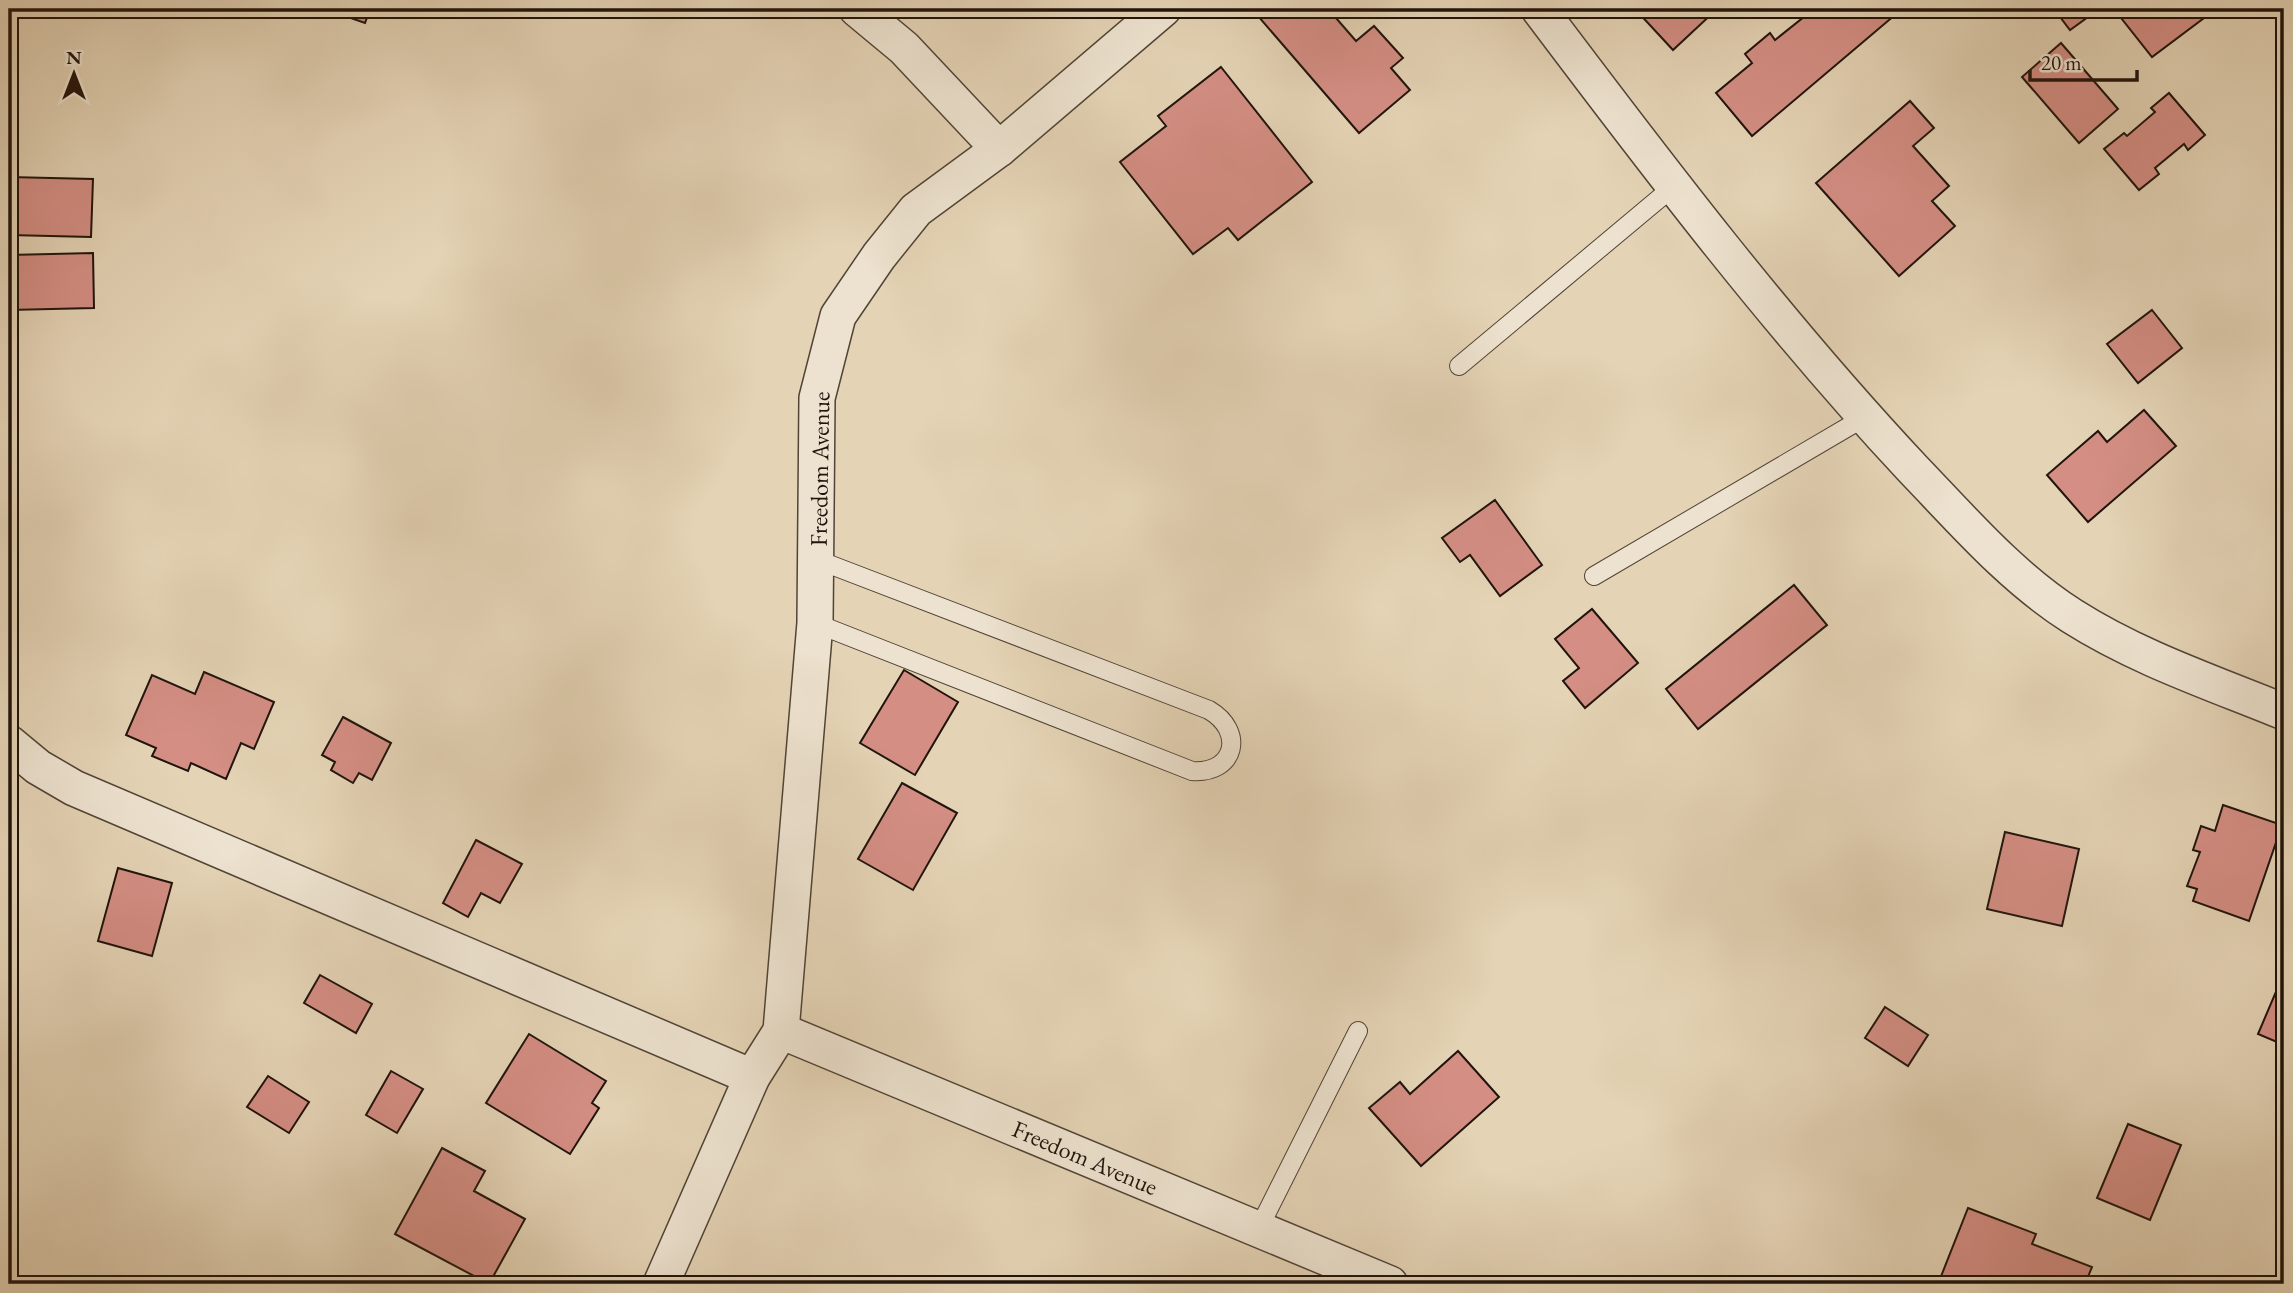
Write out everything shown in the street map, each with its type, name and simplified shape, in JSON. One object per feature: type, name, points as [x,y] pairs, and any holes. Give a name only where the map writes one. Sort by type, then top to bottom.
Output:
[{"type":"street","points":[[857,9],[904,48],[999,149]]},
{"type":"street","name":"Freedom Avenue","points":[[661,1284],[752,1077],[781,1031],[815,623],[818,561],[817,398],[838,316],[879,256],[916,210],[999,149],[1163,9]]},
{"type":"street","points":[[1539,9],[1673,187],[1865,417],[1998,558],[2072,616],[2154,660],[2284,712]]},
{"type":"street","points":[[9,743],[38,767],[74,788],[752,1077]]},
{"type":"street","name":"Freedom Avenue","points":[[781,1031],[1390,1284]]},
{"type":"lane","points":[[1459,366],[1673,187]]},
{"type":"lane","points":[[1594,576],[1865,417]]},
{"type":"lane","points":[[815,623],[1192,771],[1207,772],[1223,765],[1231,754],[1230,733],[1223,718],[1209,710],[818,561]]},
{"type":"lane","points":[[1258,1230],[1358,1031]]},
{"type":"building","points":[[325,9],[370,9],[365,23]]},
{"type":"building","points":[[1252,9],[1347,9],[1336,18],[1356,41],[1374,26],[1403,58],[1391,68],[1410,90],[1359,133]]},
{"type":"building","points":[[1635,9],[1717,9],[1673,50]]},
{"type":"building","points":[[1799,9],[1902,9],[1752,136],[1716,93],[1752,63],[1745,54],[1770,33],[1775,40],[1805,16]]},
{"type":"building","points":[[2054,9],[2099,9],[2070,30]]},
{"type":"building","points":[[2114,9],[2197,9],[2204,18],[2152,57]]},
{"type":"building","points":[[2061,43],[2118,109],[2079,143],[2022,77]]},
{"type":"building","points":[[1221,67],[1312,182],[1238,240],[1228,228],[1193,254],[1120,162],[1166,126],[1158,116]]},
{"type":"building","points":[[2169,93],[2205,135],[2188,150],[2184,144],[2155,168],[2159,174],[2139,190],[2104,149],[2124,133],[2127,136],[2155,112],[2151,108]]},
{"type":"building","points":[[1910,101],[1934,128],[1913,146],[1949,186],[1932,201],[1955,226],[1899,276],[1816,183]]},
{"type":"building","points":[[9,177],[93,179],[91,237],[9,235]]},
{"type":"building","points":[[93,253],[94,308],[9,310],[9,255]]},
{"type":"building","points":[[2152,310],[2182,348],[2138,383],[2107,344]]},
{"type":"building","points":[[2144,410],[2176,446],[2088,522],[2047,475],[2098,431],[2107,442]]},
{"type":"building","points":[[1495,500],[1542,565],[1500,596],[1470,555],[1460,562],[1442,538]]},
{"type":"building","points":[[1794,585],[1827,625],[1698,729],[1666,689]]},
{"type":"building","points":[[1592,609],[1638,663],[1585,708],[1563,681],[1579,668],[1555,639]]},
{"type":"building","points":[[904,670],[958,702],[915,775],[860,743]]},
{"type":"building","points":[[204,672],[274,702],[254,749],[241,743],[226,779],[191,763],[188,771],[152,756],[156,748],[126,735],[152,675],[195,694]]},
{"type":"building","points":[[343,717],[391,743],[372,780],[359,773],[353,783],[331,770],[335,762],[322,755]]},
{"type":"building","points":[[902,783],[957,813],[913,890],[858,859]]},
{"type":"building","points":[[2223,805],[2282,825],[2249,921],[2193,901],[2197,889],[2187,886],[2200,852],[2193,850],[2201,826],[2215,831]]},
{"type":"building","points":[[2005,832],[2079,849],[2062,926],[1987,909]]},
{"type":"building","points":[[476,840],[522,864],[500,903],[481,893],[468,917],[443,903]]},
{"type":"building","points":[[118,868],[172,883],[152,956],[98,941]]},
{"type":"building","points":[[2284,973],[2284,1045],[2258,1034]]},
{"type":"building","points":[[320,975],[372,1004],[356,1033],[304,1003]]},
{"type":"building","points":[[1885,1007],[1928,1035],[1908,1066],[1865,1038]]},
{"type":"building","points":[[529,1034],[606,1081],[592,1103],[599,1108],[570,1154],[486,1103]]},
{"type":"building","points":[[1458,1051],[1499,1097],[1421,1166],[1369,1108],[1400,1082],[1410,1094]]},
{"type":"building","points":[[391,1071],[423,1089],[397,1133],[366,1115]]},
{"type":"building","points":[[268,1076],[309,1102],[289,1133],[247,1107]]},
{"type":"building","points":[[2128,1124],[2181,1145],[2150,1220],[2097,1198]]},
{"type":"building","points":[[442,1148],[485,1171],[474,1191],[525,1219],[489,1284],[395,1234]]},
{"type":"building","points":[[1968,1208],[2036,1234],[2032,1244],[2092,1267],[2085,1284],[1938,1284]]}]
